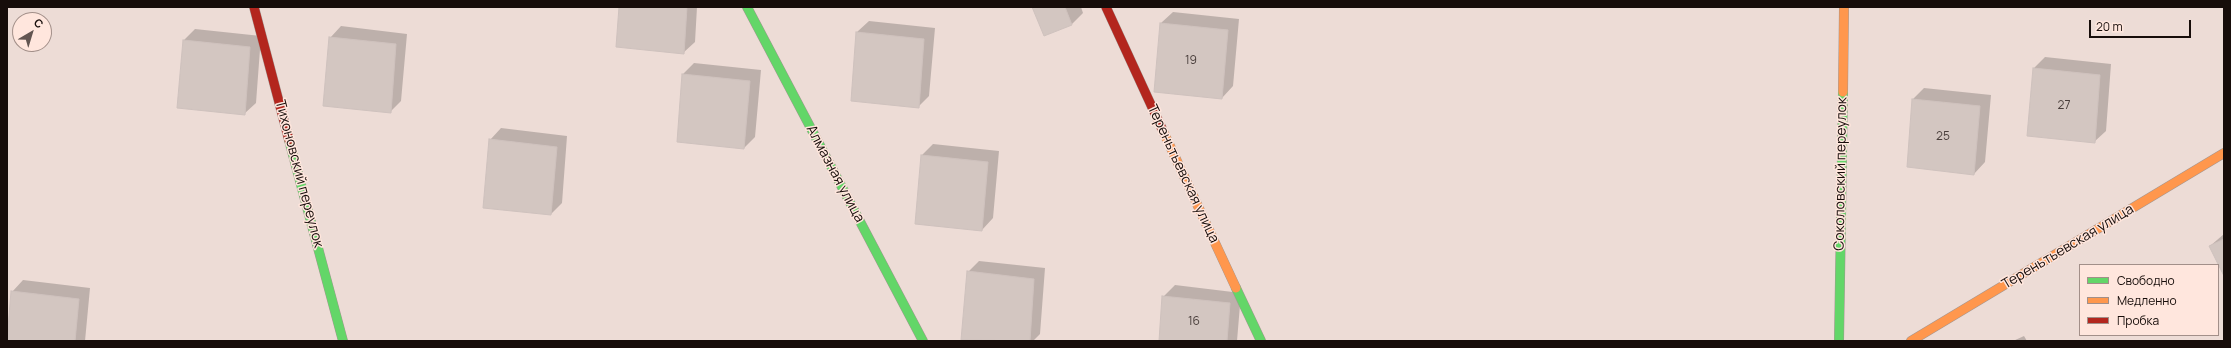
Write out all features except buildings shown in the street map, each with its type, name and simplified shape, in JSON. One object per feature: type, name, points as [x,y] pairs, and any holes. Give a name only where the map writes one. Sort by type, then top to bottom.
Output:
[{"type":"street","name":"Тихоновский переулок","points":[[254,7],[344,341]]},
{"type":"street","name":"Алмазная улица","points":[[747,7],[923,341]]},
{"type":"street","name":"Тереньтьевская улица","points":[[1106,7],[1261,341]]},
{"type":"street","name":"Соколовский переулок","points":[[1839,341],[1844,7]]},
{"type":"street","name":"Тереньтьевская улица","points":[[1912,341],[2224,154]]},
{"type":"traffic: fast","points":[[747,7],[923,341]]},
{"type":"traffic: fast","points":[[1839,341],[1843,92]]},
{"type":"traffic: fast","points":[[289,140],[343,341]]},
{"type":"traffic: fast","points":[[1236,288],[1261,341]]},
{"type":"traffic: slow","points":[[1843,92],[1844,7]]},
{"type":"traffic: slow","points":[[1163,131],[1236,288]]},
{"type":"traffic: slow","points":[[1911,341],[2224,153]]},
{"type":"traffic: jam","points":[[254,7],[289,140]]},
{"type":"traffic: jam","points":[[1106,7],[1163,131]]}]
